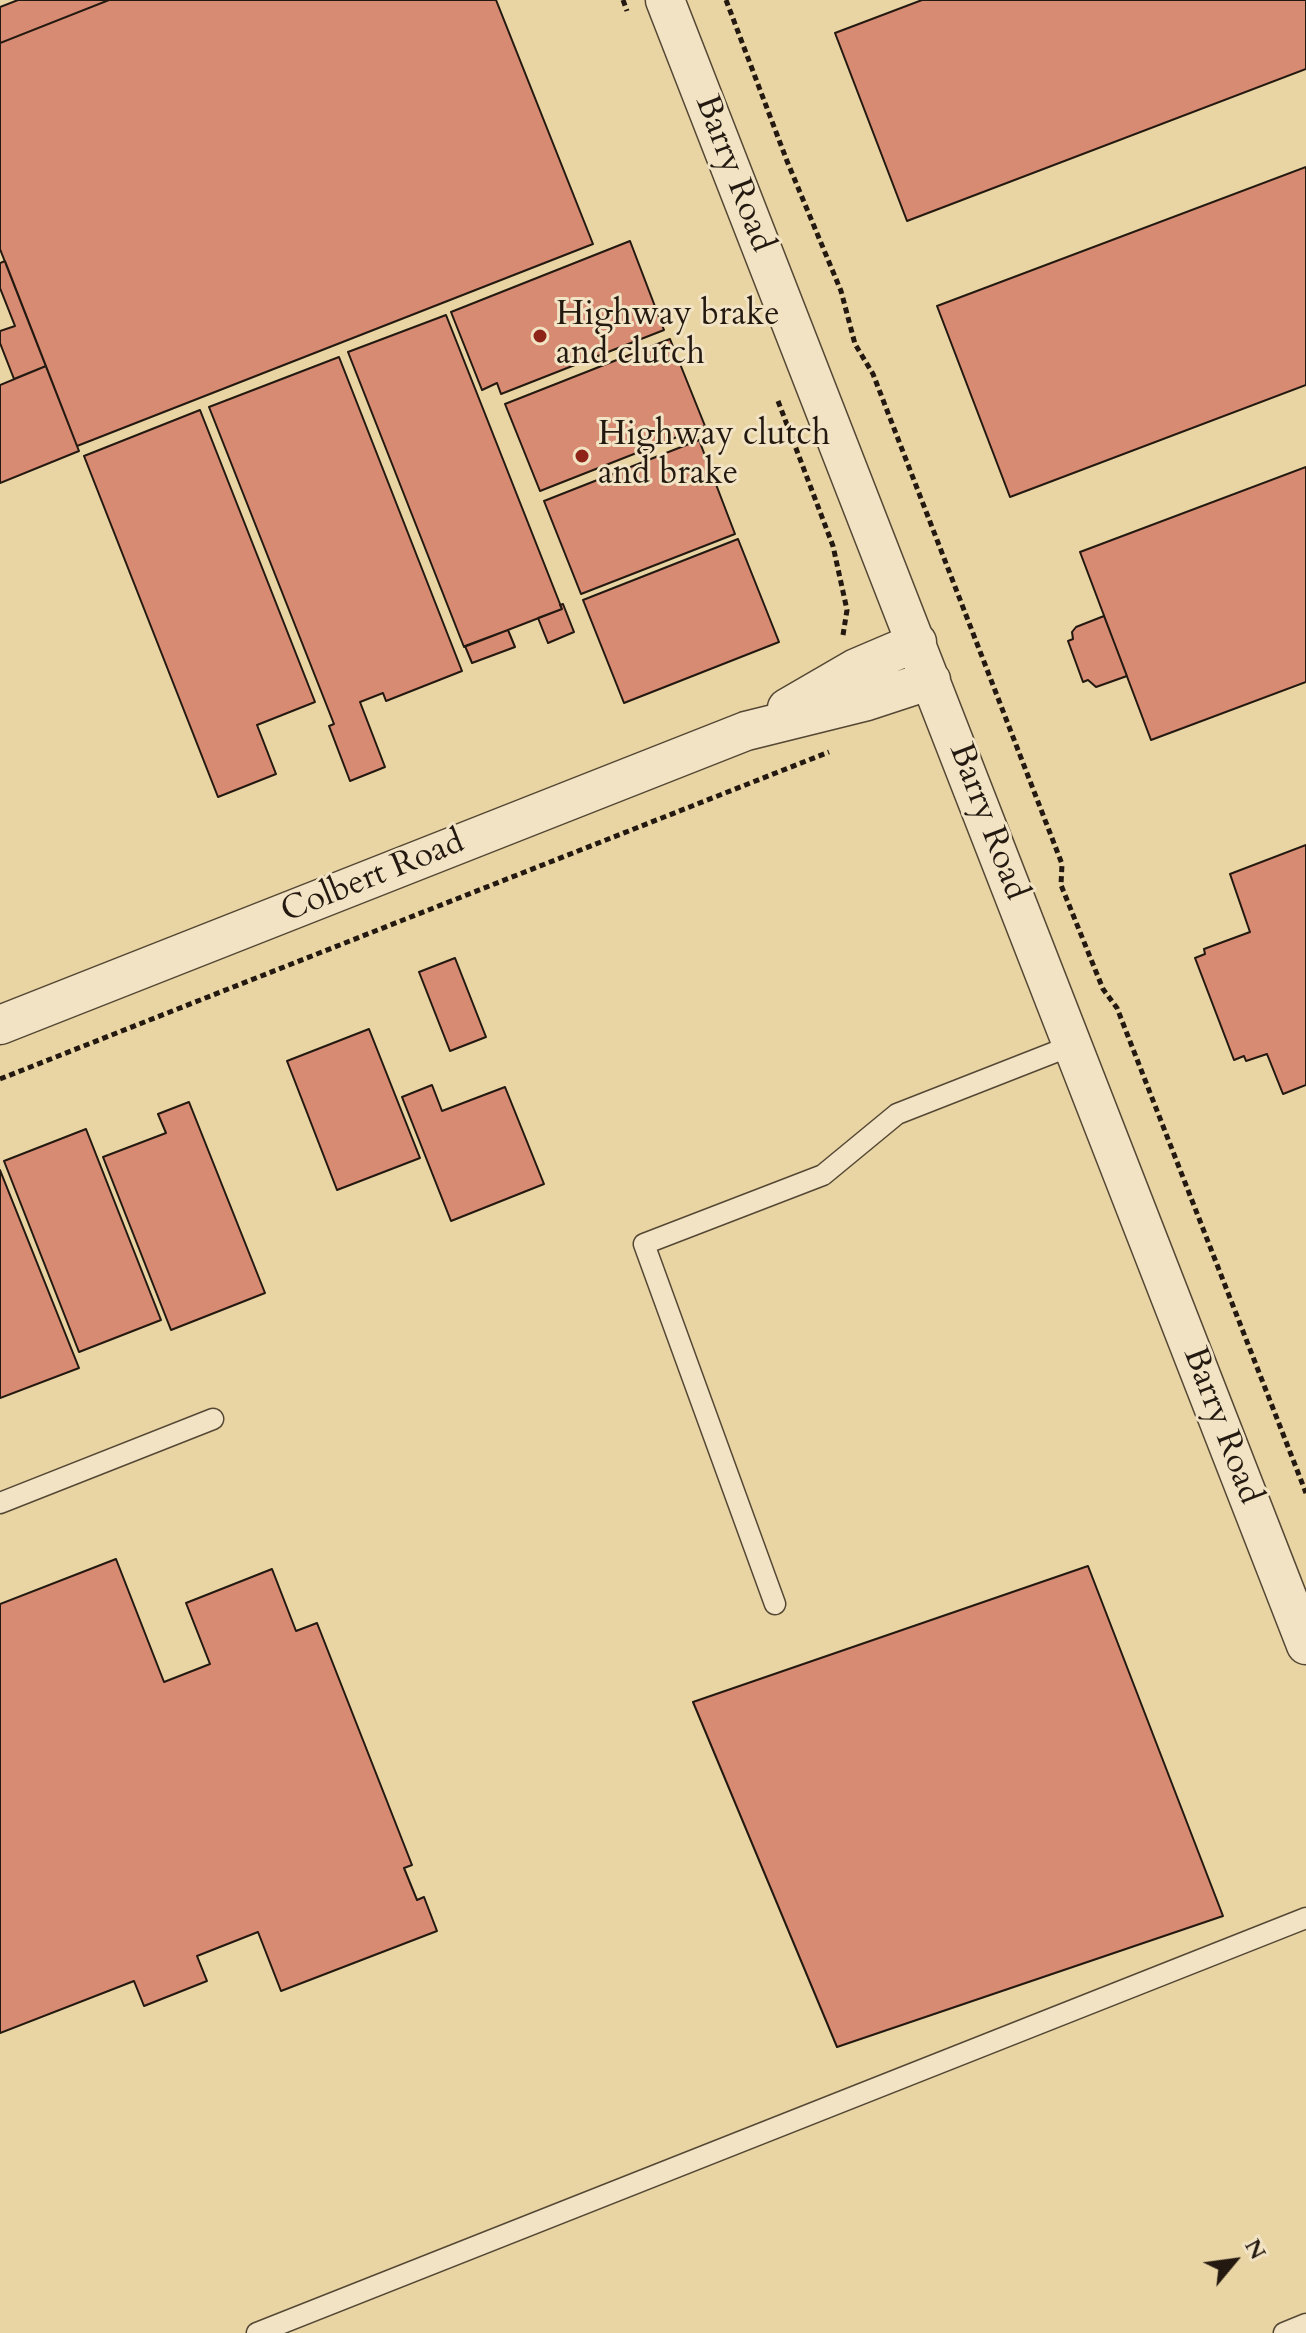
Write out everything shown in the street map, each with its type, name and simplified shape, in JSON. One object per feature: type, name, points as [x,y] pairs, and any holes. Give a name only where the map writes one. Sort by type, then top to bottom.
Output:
[{"type":"street","name":"Barry Road","points":[[665,0],[1306,1645]]},
{"type":"street","name":"Colbert Road","points":[[746,731],[856,668],[917,642]]},
{"type":"street","name":"Colbert Road","points":[[0,1025],[746,731],[867,701],[931,680]]},
{"type":"lane","points":[[775,1604],[644,1244],[823,1175],[897,1114],[1073,1045]]},
{"type":"lane","points":[[0,1503],[213,1419]]},
{"type":"lane","points":[[257,2333],[1306,1918]]},
{"type":"lane","points":[[1284,2333],[1306,2324]]},
{"type":"path","points":[[623,0],[629,14]]},
{"type":"path","points":[[726,0],[841,291],[855,344],[873,374],[1062,864],[1061,885],[1066,899],[1103,989],[1117,1008],[1306,1493]]},
{"type":"path","points":[[773,389],[833,546],[847,610],[843,636],[856,668]]},
{"type":"path","points":[[0,1079],[836,749]]},
{"type":"building","points":[[18,0],[109,0],[0,43],[0,7]]},
{"type":"building","points":[[109,0],[496,0],[593,244],[77,446],[0,249],[0,43]]},
{"type":"building","points":[[922,0],[1306,0],[1306,69],[907,221],[835,33]]},
{"type":"building","points":[[1306,167],[1306,385],[1010,497],[937,306]]},
{"type":"building","points":[[630,241],[664,330],[501,394],[497,383],[482,390],[451,312]]},
{"type":"building","points":[[5,261],[46,366],[14,379],[0,343],[0,331],[15,326],[0,288],[0,263]]},
{"type":"building","points":[[446,315],[562,609],[464,647],[348,352]]},
{"type":"building","points":[[670,339],[705,426],[540,491],[505,404]]},
{"type":"building","points":[[339,357],[462,671],[386,701],[383,693],[360,702],[385,767],[350,781],[329,726],[334,724],[209,407]]},
{"type":"building","points":[[46,366],[79,451],[0,483],[0,385]]},
{"type":"building","points":[[200,410],[315,702],[257,725],[276,774],[218,797],[84,456]]},
{"type":"building","points":[[699,440],[735,534],[581,594],[544,501]]},
{"type":"building","points":[[1306,467],[1306,682],[1151,740],[1080,552]]},
{"type":"building","points":[[738,539],[779,642],[624,703],[583,600]]},
{"type":"building","points":[[563,604],[574,632],[548,643],[538,618],[562,609],[560,605]]},
{"type":"building","points":[[1104,616],[1127,676],[1096,687],[1088,680],[1083,682],[1068,641],[1073,639],[1072,632],[1076,627]]},
{"type":"building","points":[[508,630],[515,647],[472,663],[465,646]]},
{"type":"building","points":[[1306,845],[1306,1085],[1283,1094],[1267,1054],[1246,1061],[1244,1056],[1234,1060],[1195,958],[1205,954],[1204,949],[1250,932],[1230,874]]},
{"type":"building","points":[[455,958],[486,1037],[450,1051],[419,972]]},
{"type":"building","points":[[369,1029],[420,1158],[337,1190],[287,1061]]},
{"type":"building","points":[[432,1085],[442,1111],[505,1087],[544,1184],[451,1221],[402,1097]]},
{"type":"building","points":[[189,1102],[265,1293],[171,1330],[103,1157],[166,1133],[158,1114]]},
{"type":"building","points":[[86,1129],[161,1320],[79,1352],[4,1161]]},
{"type":"building","points":[[0,1170],[79,1368],[0,1398]]},
{"type":"building","points":[[116,1559],[164,1682],[210,1664],[186,1603],[272,1569],[296,1631],[317,1623],[412,1865],[404,1868],[417,1900],[424,1897],[437,1931],[281,1991],[258,1932],[197,1956],[207,1981],[144,2006],[134,1981],[0,2033],[0,1604]]},
{"type":"building","points":[[1088,1566],[1223,1916],[837,2047],[693,1702]]},
{"type":"place","name":"Highway brake and clutch","points":[[540,336]]},
{"type":"place","name":"Highway clutch and brake","points":[[582,456]]}]
